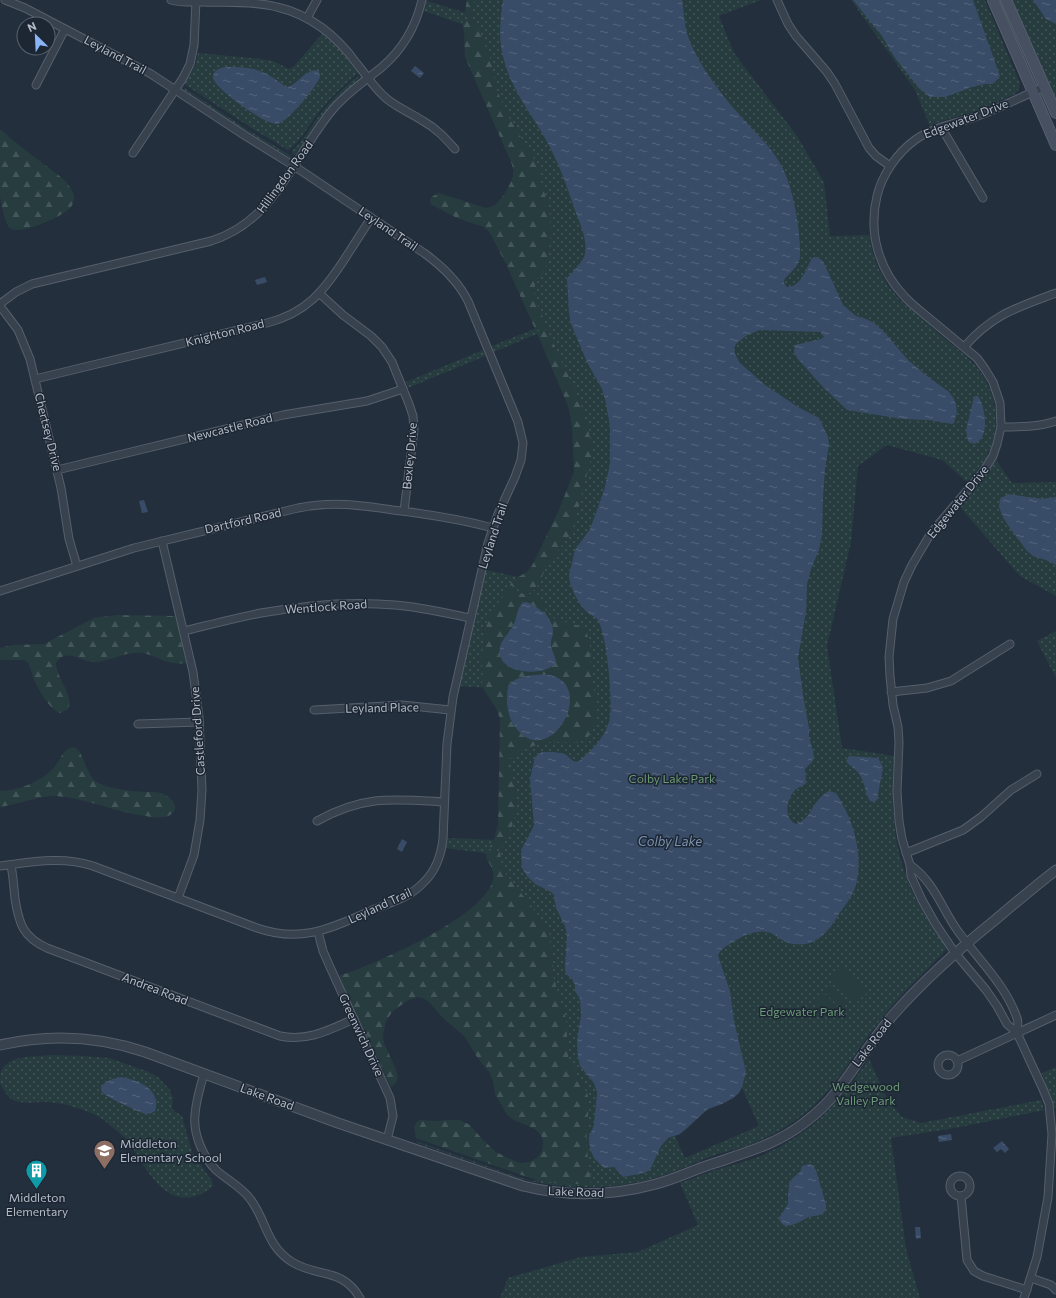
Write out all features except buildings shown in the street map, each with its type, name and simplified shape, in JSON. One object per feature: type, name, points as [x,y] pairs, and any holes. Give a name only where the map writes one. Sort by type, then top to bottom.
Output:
[{"type":"main road","points":[[993,0],[1056,145]]},
{"type":"main road","points":[[1006,0],[1056,113]]},
{"type":"street","name":"Leyland Trail","points":[[0,866],[52,860],[81,862],[266,931],[294,934],[318,932],[338,925],[404,897],[422,885],[434,869],[441,850],[443,839],[450,710],[470,618],[493,528],[517,473],[521,460],[523,443],[517,419],[470,306],[458,286],[448,273],[437,263],[294,166],[140,68],[5,0]]},
{"type":"street","points":[[171,0],[181,2],[195,1],[269,5],[289,10],[307,18],[324,28],[340,42],[368,78],[388,100],[431,126],[455,149]]},
{"type":"street","points":[[307,18],[317,0]]},
{"type":"street","name":"Hillingdon Road","points":[[0,305],[16,292],[38,282],[211,241],[227,235],[247,224],[259,214],[272,199],[331,112],[349,93],[389,60],[404,43],[415,23],[422,0]]},
{"type":"street","points":[[777,0],[796,36],[827,72],[835,84],[869,148],[876,156],[890,166]]},
{"type":"street","points":[[133,153],[188,70],[193,55],[195,39],[195,1]]},
{"type":"street","points":[[36,84],[65,29]]},
{"type":"street","name":"Edgewater Drive","points":[[1017,1033],[1007,1024],[986,990],[955,953],[934,923],[911,876],[910,865],[899,821],[897,792],[899,742],[898,727],[891,692],[889,656],[890,638],[896,607],[904,582],[917,555],[931,533],[990,462],[995,452],[1001,427],[1000,403],[993,382],[976,358],[905,298],[885,272],[879,257],[874,234],[874,207],[878,192],[890,166],[905,148],[916,139],[941,127],[976,117],[1044,87]]},
{"type":"street","points":[[941,127],[983,198]]},
{"type":"street","name":"Knighton Road","points":[[35,379],[278,320],[302,308],[319,293],[333,276],[372,218]]},
{"type":"street","name":"Bexley Drive","points":[[319,293],[342,314],[368,333],[379,344],[392,362],[412,410],[414,437],[404,511]]},
{"type":"street","points":[[964,347],[984,327],[1005,313],[1056,294]]},
{"type":"street","name":"Chertsey Drive","points":[[0,305],[14,323],[28,350],[64,500],[69,540],[77,566]]},
{"type":"street","name":"Newcastle Road","points":[[57,470],[283,415],[367,401],[403,389]]},
{"type":"street","points":[[1001,427],[1038,426],[1056,421]]},
{"type":"street","name":"Dartford Road","points":[[0,591],[129,549],[317,504],[346,504],[404,511],[453,518],[493,528]]},
{"type":"street","name":"Castleford Drive","points":[[162,541],[196,685],[199,722],[202,790],[200,820],[194,855],[178,898]]},
{"type":"street","name":"Wentlock Road","points":[[184,631],[262,613],[350,604],[407,606],[470,618]]},
{"type":"street","points":[[891,692],[927,688],[951,681],[1010,644]]},
{"type":"street","name":"Leyland Place","points":[[314,710],[402,705],[450,710]]},
{"type":"street","points":[[138,724],[199,722]]},
{"type":"street","points":[[906,853],[963,830],[981,817],[1011,790],[1037,774]]},
{"type":"street","points":[[317,821],[346,807],[371,801],[391,799],[444,802]]},
{"type":"street","name":"Andrea Road","points":[[11,865],[17,913],[21,925],[31,938],[47,948],[280,1036],[301,1038],[313,1036],[354,1019]]},
{"type":"street","name":"Edgewater Drive","points":[[910,865],[918,871],[936,893],[953,924],[992,974],[1009,1000],[1018,1020],[1017,1033]]},
{"type":"street","name":"Lake Road","points":[[0,1045],[44,1038],[69,1038],[97,1041],[139,1050],[387,1140],[511,1183],[550,1192],[581,1194],[602,1194],[633,1190],[670,1180],[761,1148],[786,1135],[805,1122],[837,1092],[872,1041],[893,1015],[921,985],[967,942],[1056,870]]},
{"type":"street","name":"Greenwich Drive","points":[[318,932],[327,960],[391,1101],[391,1128],[387,1140]]},
{"type":"street","points":[[957,1061],[1056,1015]]},
{"type":"street","points":[[961,1196],[967,1257],[972,1269],[983,1276],[1026,1296],[1041,1238],[1053,1167],[1052,1134],[1049,1104],[1017,1033]]},
{"type":"street","points":[[204,1074],[197,1098],[194,1116],[200,1145],[210,1163],[249,1197],[271,1240],[284,1255],[302,1267],[338,1277],[354,1289],[360,1298]]},
{"type":"street","points":[[1031,1278],[1051,1285],[1056,1290]]},
{"type":"green space","points":[[467,0],[475,0],[473,15],[464,17]]},
{"type":"green space","name":"Colby Lake","points":[[470,0],[761,0],[719,16],[734,53],[797,136],[824,182],[830,236],[869,235],[876,263],[889,287],[902,302],[974,364],[988,385],[995,409],[995,434],[991,446],[982,465],[967,482],[942,460],[887,445],[858,466],[851,542],[827,646],[842,748],[894,756],[893,812],[902,863],[916,899],[933,929],[944,942],[946,950],[900,997],[868,1036],[841,1074],[826,1092],[802,1116],[774,1134],[744,1147],[715,1155],[658,1177],[623,1185],[606,1187],[570,1187],[535,1182],[518,1178],[417,1143],[416,1141],[518,1177],[534,1181],[555,1132],[498,855],[446,848],[447,838],[498,840],[504,689],[459,686],[486,570],[528,579],[576,475],[571,405],[539,333],[494,352],[492,346],[537,328],[520,176],[465,25],[424,11],[427,1],[467,13]],"holes":[[[742,1088],[759,1126],[685,1158],[675,1136],[685,1131],[704,1112],[724,1103]]]},
{"type":"green space","points":[[851,0],[985,0],[1019,81],[1019,89],[1015,94],[977,111],[941,121],[930,126],[915,90]]},
{"type":"green space","points":[[1012,0],[1056,0],[1056,96],[1055,96]]},
{"type":"green space","points":[[463,19],[474,19],[490,57],[497,90],[508,116],[538,165],[541,182],[549,208],[551,231],[548,261],[545,270],[535,285],[534,291],[535,298],[546,325],[536,331],[506,264],[490,233],[484,227],[457,218],[432,205],[430,202],[430,199],[433,196],[439,193],[486,208],[492,207],[497,203],[509,186],[512,177],[513,169],[510,160],[465,57],[464,32],[462,23]]},
{"type":"green space","points":[[322,34],[341,51],[358,73],[328,101],[300,138],[288,150],[184,84],[195,66],[198,53],[273,61],[289,69],[294,66]]},
{"type":"green space","points":[[359,75],[354,83],[326,110],[295,155],[292,154],[292,151],[303,139],[327,105]]},
{"type":"green space","points":[[183,87],[248,130],[293,157],[291,158],[287,156],[248,133],[185,91]]},
{"type":"green space","points":[[0,129],[68,184],[73,193],[74,199],[71,207],[67,211],[51,220],[32,227],[15,230],[8,226],[0,196]]},
{"type":"green space","points":[[547,329],[581,404],[590,437],[592,455],[573,528],[568,538],[548,563],[536,590],[523,592],[510,585],[513,580],[527,572],[533,564],[558,512],[574,472],[572,426],[568,406],[537,333]]},
{"type":"green space","points":[[483,350],[485,356],[408,388],[406,382]]},
{"type":"green space","points":[[996,460],[1012,483],[1056,482],[1056,596],[1020,576],[959,506],[987,474]]},
{"type":"green space","points":[[509,588],[521,594],[537,594],[549,615],[560,621],[582,628],[589,640],[590,665],[596,708],[593,728],[589,736],[582,741],[573,743],[551,742],[538,744],[509,759],[509,769],[515,786],[516,811],[510,832],[500,849],[489,848],[494,840],[498,824],[500,719],[496,708],[484,690],[482,684],[483,670],[481,660],[485,631],[490,614]],"holes":[[[523,602],[528,603],[542,611],[552,624],[553,632],[550,644],[556,662],[551,667],[543,670],[524,671],[515,669],[507,665],[502,660],[500,652],[501,645],[513,625],[519,607]],[[547,675],[559,679],[567,688],[570,701],[567,714],[560,726],[551,735],[540,740],[528,738],[516,728],[511,719],[507,702],[508,687],[511,683],[520,678]]]},
{"type":"green space","points":[[118,615],[175,616],[186,663],[179,664],[167,662],[141,653],[128,654],[99,662],[88,661],[74,656],[64,656],[56,663],[59,675],[69,698],[69,704],[68,709],[60,713],[52,708],[41,692],[35,682],[28,662],[23,660],[0,660],[0,648],[13,645],[44,644],[94,618]]},
{"type":"green space","points":[[1056,631],[1056,678],[1037,641]]},
{"type":"green space","points":[[73,747],[79,751],[94,780],[105,786],[118,789],[163,794],[174,802],[175,808],[173,812],[165,817],[150,817],[78,799],[56,796],[42,797],[0,807],[0,791],[23,787],[38,780],[56,765],[65,751]]},
{"type":"green space","points":[[488,850],[500,852],[502,865],[506,874],[542,920],[549,932],[554,979],[566,1019],[568,1056],[587,1093],[589,1100],[586,1142],[591,1181],[589,1184],[560,1184],[530,1178],[416,1138],[414,1127],[420,1120],[460,1120],[470,1125],[496,1152],[520,1163],[529,1162],[537,1158],[542,1151],[543,1142],[541,1135],[535,1129],[514,1120],[507,1115],[495,1094],[493,1081],[489,1072],[477,1057],[465,1037],[423,998],[417,997],[407,1001],[393,1011],[386,1021],[383,1035],[384,1043],[398,1077],[396,1083],[391,1087],[339,976],[401,950],[451,923],[471,908],[486,893],[493,879],[492,870],[486,857]]},
{"type":"green space","points":[[843,968],[867,993],[855,1004],[831,979]]},
{"type":"green space","points":[[833,986],[849,1002],[841,1009],[825,993]]},
{"type":"green space","points":[[823,995],[839,1012],[831,1019],[815,1003]]},
{"type":"green space","points":[[53,1055],[109,1058],[149,1072],[158,1077],[170,1090],[173,1098],[172,1107],[174,1111],[182,1116],[192,1152],[212,1181],[213,1186],[203,1193],[192,1197],[181,1197],[171,1194],[146,1170],[126,1138],[99,1117],[70,1106],[48,1102],[19,1102],[8,1096],[0,1082],[1,1071],[5,1066],[10,1062],[24,1057]]},
{"type":"green space","name":"Wedgewood Valley Park","points":[[869,1059],[888,1101],[902,1117],[921,1123],[1041,1100],[1044,1110],[955,1128],[891,1138],[906,1249],[920,1298],[500,1298],[508,1278],[581,1257],[638,1252],[698,1225],[680,1183],[715,1170],[758,1157],[793,1139],[822,1117],[846,1090]]},
{"type":"green space","points":[[1056,1067],[1056,1108],[1054,1108],[1042,1073]]},
{"type":"water","name":"Colby Lake","points":[[503,0],[682,0],[687,33],[690,43],[701,64],[730,104],[776,157],[787,178],[796,214],[800,242],[800,257],[797,265],[785,279],[785,285],[787,287],[792,286],[799,281],[812,258],[817,257],[822,260],[843,305],[856,316],[874,323],[884,332],[908,360],[949,392],[954,399],[957,412],[954,423],[952,424],[929,420],[902,419],[847,410],[822,386],[797,358],[794,352],[795,345],[824,337],[821,332],[760,330],[747,335],[736,344],[734,349],[735,354],[740,363],[765,385],[798,407],[819,418],[828,437],[829,445],[825,469],[822,534],[819,550],[811,569],[807,584],[806,611],[798,658],[809,728],[809,737],[814,757],[812,762],[805,769],[806,783],[795,790],[788,802],[787,811],[790,819],[796,824],[808,815],[824,794],[829,791],[836,793],[852,825],[858,849],[858,873],[856,885],[849,900],[828,930],[817,940],[807,944],[794,944],[786,942],[770,933],[758,932],[741,938],[720,951],[718,956],[730,991],[734,1021],[746,1072],[742,1087],[739,1093],[733,1098],[708,1109],[680,1134],[668,1138],[661,1146],[650,1170],[644,1173],[623,1177],[614,1167],[604,1168],[594,1158],[590,1149],[589,1137],[594,1125],[597,1092],[594,1083],[580,1066],[578,1057],[577,1042],[581,1015],[580,999],[575,991],[575,985],[572,979],[566,974],[565,970],[567,934],[565,926],[556,908],[554,895],[535,884],[522,868],[522,848],[534,825],[530,779],[535,757],[542,752],[554,752],[565,754],[573,761],[578,762],[592,749],[604,734],[609,722],[611,701],[609,669],[604,638],[597,619],[585,610],[574,594],[569,575],[575,550],[590,529],[604,491],[610,464],[610,427],[602,389],[587,362],[571,324],[569,313],[567,279],[584,257],[586,246],[584,235],[559,165],[507,71],[500,38],[500,22]]},
{"type":"water","points":[[853,0],[973,0],[1000,76],[992,84],[972,87],[945,97],[930,97],[919,88],[895,58],[882,36]]},
{"type":"water","points":[[1033,0],[1056,0],[1056,24],[1046,19]]},
{"type":"water","points":[[415,66],[424,73],[420,78],[411,71]]},
{"type":"water","points":[[229,67],[260,71],[287,87],[291,86],[310,71],[319,71],[320,77],[308,96],[288,118],[277,124],[271,123],[252,113],[231,98],[216,83],[213,78],[214,72],[221,68]]},
{"type":"water","points":[[265,277],[267,282],[257,285],[255,280]]},
{"type":"water","points":[[978,396],[981,401],[985,423],[982,436],[979,441],[974,444],[968,441],[966,430],[974,397]]},
{"type":"water","points":[[1008,494],[1042,499],[1056,497],[1056,565],[1033,556],[1027,551],[1012,531],[1004,519],[999,507],[1000,499]]},
{"type":"water","points":[[144,500],[148,512],[142,513],[139,501]]},
{"type":"water","points":[[526,602],[535,606],[544,613],[550,621],[553,633],[551,648],[556,661],[552,666],[544,670],[534,672],[514,669],[505,664],[500,657],[501,644],[513,626],[520,605]]},
{"type":"water","points":[[550,675],[564,682],[570,694],[569,708],[563,722],[554,733],[542,740],[529,739],[516,728],[511,719],[507,703],[508,687],[515,680],[527,676]]},
{"type":"water","points":[[849,756],[878,758],[883,767],[877,800],[874,802],[870,801],[868,798],[859,774],[846,761]]},
{"type":"water","points":[[402,839],[407,842],[402,852],[397,849]]},
{"type":"water","points":[[121,1077],[128,1078],[142,1084],[152,1092],[155,1097],[155,1111],[149,1114],[144,1113],[116,1101],[102,1092],[101,1089],[104,1084]]},
{"type":"water","points":[[951,1134],[952,1140],[939,1142],[938,1136]]},
{"type":"water","points":[[1002,1141],[1009,1149],[1005,1153],[1001,1149],[997,1152],[993,1148]]},
{"type":"water","points":[[809,1164],[816,1170],[826,1205],[826,1210],[820,1215],[809,1217],[792,1225],[784,1225],[781,1223],[779,1218],[788,1204],[789,1184],[800,1172],[802,1166]]},
{"type":"water","points":[[915,1227],[920,1227],[921,1238],[916,1239]]},
{"type":"place","name":"Middleton Elementary School","points":[[105,1170]]},
{"type":"place","name":"Middleton Elementary","points":[[37,1190]]},
{"type":"park label","name":"Colby Lake Park","points":[[672,779]]},
{"type":"park label","name":"Edgewater Park","points":[[802,1012]]}]
